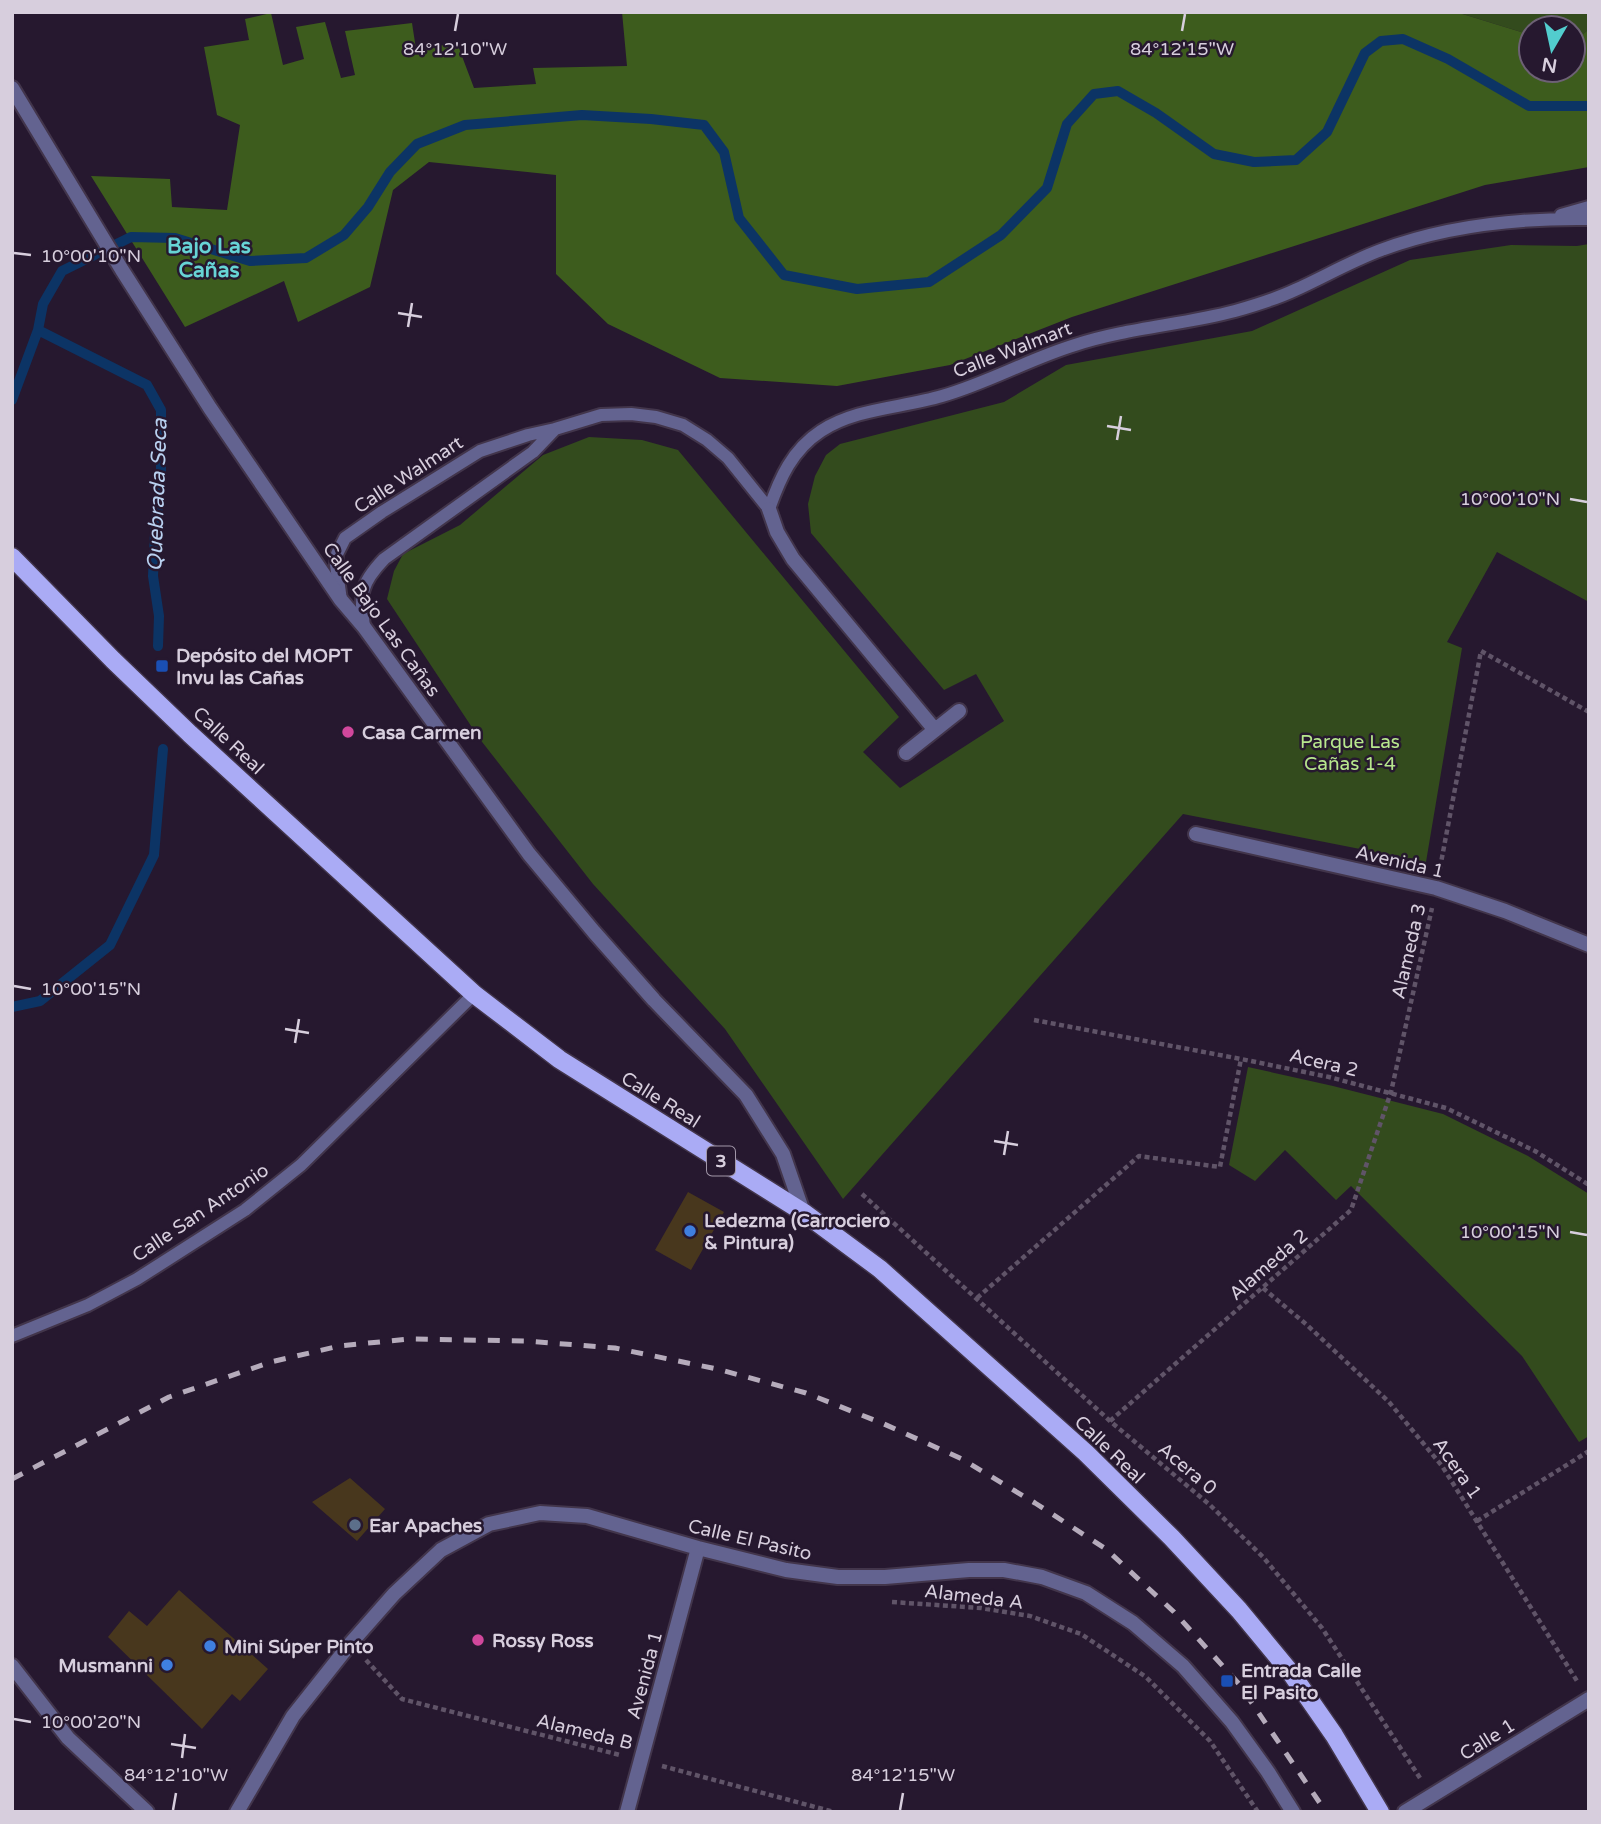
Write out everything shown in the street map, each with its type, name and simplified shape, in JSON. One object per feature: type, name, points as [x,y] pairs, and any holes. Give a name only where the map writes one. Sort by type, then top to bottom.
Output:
[{"type":"main road","name":"Calle Real","points":[[12,557],[190,734],[474,994],[559,1059],[803,1212],[880,1269],[1086,1453],[1172,1538],[1239,1610],[1292,1673],[1334,1735],[1380,1812]]},
{"type":"street","name":"Calle Bajo Las Cañas","points":[[12,88],[122,270],[210,408],[341,600],[363,626],[529,855],[593,932],[746,1095],[783,1154],[803,1212]]},
{"type":"street","points":[[769,509],[777,532],[793,559],[935,730]]},
{"type":"street","points":[[906,753],[959,711]]},
{"type":"street","name":"Avenida 1","points":[[1196,834],[1436,888],[1505,911],[1589,946]]},
{"type":"street","name":"Calle El Pasito","points":[[237,1812],[293,1716],[394,1594],[441,1550],[489,1524],[540,1513],[587,1516],[786,1570],[838,1577],[886,1577],[1004,1570],[1042,1577],[1086,1592],[1133,1623],[1183,1666],[1232,1722],[1293,1812]]},
{"type":"street","name":"Avenida 1","points":[[626,1812],[698,1548]]},
{"type":"street","points":[[12,1666],[68,1738],[147,1812]]},
{"type":"street","name":"Calle 1","points":[[1405,1812],[1589,1699]]},
{"type":"lane","name":"Calle Walmart","points":[[1550,218],[1589,207]]},
{"type":"lane","name":"Calle Walmart","points":[[769,509],[781,477],[794,454],[821,431],[844,420],[970,388],[1072,345],[1109,335],[1232,312],[1270,301],[1370,254],[1417,238],[1482,224],[1550,218],[1589,219]]},
{"type":"lane","name":"Calle Walmart","points":[[341,600],[336,565],[337,554],[345,538],[480,451],[601,415],[656,417],[683,425],[728,458],[769,509]]},
{"type":"lane","name":"Calle Walmart","points":[[363,626],[361,599],[370,575],[377,566],[533,452],[555,429]]},
{"type":"lane","name":"Calle San Antonio","points":[[12,1336],[88,1304],[137,1279],[245,1210],[301,1165],[474,994]]},
{"type":"path","name":"Alameda 3","points":[[1391,1092],[1436,888],[1481,651],[1589,712]]},
{"type":"path","name":"Acera 2","points":[[1034,1020],[1329,1077],[1446,1108],[1535,1150],[1589,1185]]},
{"type":"path","points":[[977,1298],[1139,1156],[1220,1167],[1241,1059]]},
{"type":"path","name":"Alameda 2","points":[[1110,1420],[1351,1210],[1391,1092]]},
{"type":"path","name":"Acera 0","points":[[862,1194],[1110,1420],[1210,1505],[1263,1557],[1322,1628],[1431,1796]]},
{"type":"path","name":"Acera 1","points":[[1263,1288],[1389,1402],[1442,1466],[1589,1699]]},
{"type":"path","points":[[1477,1521],[1589,1451]]},
{"type":"path","name":"Alameda A","points":[[886,1601],[981,1608],[1030,1616],[1081,1634],[1156,1686],[1210,1741],[1258,1812]]},
{"type":"path","name":"Alameda B","points":[[351,1644],[402,1699],[834,1812]]},
{"type":"green space","points":[[622,12],[1456,12],[1517,31],[1517,84],[1587,84],[1589,29],[1589,167],[1485,185],[1072,317],[950,365],[837,386],[720,378],[608,324],[556,274],[556,175],[429,162],[393,190],[370,287],[298,322],[284,281],[185,327],[91,176],[170,179],[172,207],[227,210],[240,125],[217,115],[204,47],[249,40],[245,19],[271,13],[283,65],[304,59],[296,27],[325,22],[341,78],[355,75],[345,31],[412,23],[416,49],[457,43],[474,88],[536,84],[533,68],[627,66]]},
{"type":"green space","points":[[1456,12],[1589,12],[1587,31],[1587,14],[1517,14],[1517,31]]},
{"type":"green space","name":"Parque Las Cañas 1-4","points":[[1589,244],[1589,602],[1497,552],[1447,642],[1462,648],[1426,862],[1183,814],[843,1199],[725,1029],[593,884],[479,738],[387,599],[394,571],[403,554],[460,525],[543,455],[589,437],[642,440],[678,450],[899,717],[863,752],[900,788],[1004,721],[976,674],[944,690],[811,533],[808,504],[815,476],[826,455],[840,444],[1004,402],[1066,365],[1252,331],[1410,260],[1511,245]]},
{"type":"green space","points":[[1248,1067],[1443,1114],[1528,1156],[1589,1194],[1589,1436],[1579,1442],[1522,1356],[1351,1186],[1336,1200],[1285,1150],[1255,1181],[1229,1165]]},
{"type":"building","name":"Ledezma (Carrociero & Pintura)","points":[[688,1192],[724,1212],[691,1270],[655,1250]]},
{"type":"building","name":"Ear Apaches","points":[[350,1478],[385,1509],[357,1541],[312,1502]]},
{"type":"building","points":[[179,1590],[268,1669],[240,1701],[232,1694],[202,1729],[108,1637],[129,1611],[147,1626]]},
{"type":"waterway","points":[[12,400],[38,330],[43,304],[62,271],[131,237],[175,238],[250,261],[306,258],[344,235],[368,207],[390,172],[417,144],[465,125],[582,115],[704,125],[724,152],[739,218],[784,275],[857,289],[929,282],[1001,235],[1047,188],[1067,124],[1094,94],[1118,91],[1156,113],[1214,154],[1254,162],[1296,160],[1327,132],[1365,53],[1381,41],[1403,39],[1448,59],[1529,106],[1589,106]]},
{"type":"waterway","name":"Quebrada Seca","points":[[38,330],[147,385],[161,410],[161,480],[153,576],[159,616],[158,646]]},
{"type":"waterway","name":"Quebrada Seca","points":[[12,1007],[40,1001],[110,945],[154,855],[163,749]]},
{"type":"railway","points":[[12,1479],[169,1397],[271,1362],[339,1346],[409,1339],[526,1341],[615,1348],[717,1369],[806,1393],[962,1459],[1106,1549],[1174,1612],[1239,1684],[1326,1812]]},
{"type":"place","name":"Depósito del MOPT Invu las Cañas","points":[[162,666]]},
{"type":"place","name":"Casa Carmen","points":[[348,732]]},
{"type":"place","name":"Ledezma (Carrociero & Pintura)","points":[[690,1231]]},
{"type":"place","name":"Ear Apaches","points":[[355,1525]]},
{"type":"place","name":"Rossy Ross","points":[[478,1640]]},
{"type":"place","name":"Mini Súper Pinto","points":[[210,1646]]},
{"type":"place","name":"Musmanni","points":[[167,1665]]},
{"type":"place","name":"Entrada Calle El Pasito","points":[[1227,1681]]},
{"type":"district","name":"Bajo Las Cañas","points":[[209,258]]}]
